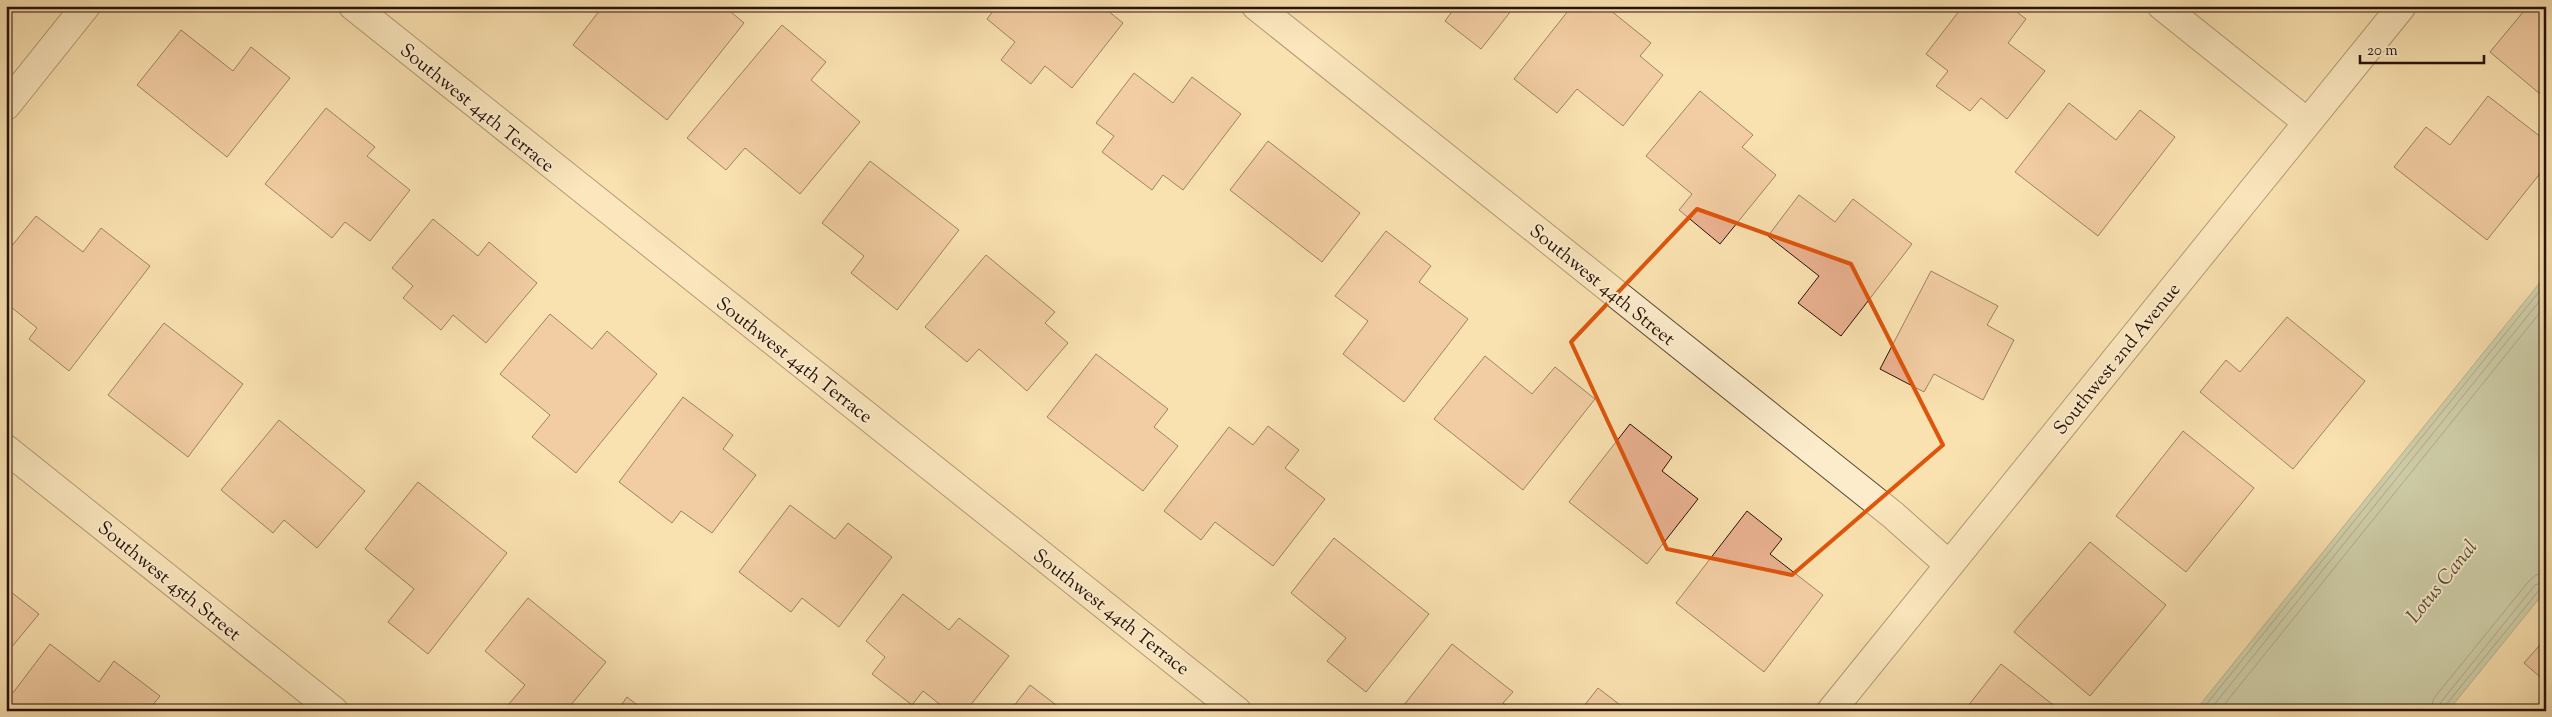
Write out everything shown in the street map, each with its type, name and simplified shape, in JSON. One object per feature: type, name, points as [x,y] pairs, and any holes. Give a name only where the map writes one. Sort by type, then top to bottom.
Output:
[{"type":"street","points":[[6,106],[86,6]]},
{"type":"street","name":"Southwest 44th Terrace","points":[[353,6],[1237,711]]},
{"type":"street","name":"Southwest 44th Street","points":[[1256,6],[1893,515],[1948,564]]},
{"type":"street","points":[[2162,6],[2307,122]]},
{"type":"street","name":"Southwest 2nd Avenue","points":[[1831,711],[1948,564],[2402,6]]},
{"type":"street","name":"Southwest 45th Street","points":[[6,448],[334,711]]},
{"type":"highlighted area","points":[[1697,209],[1851,264],[1943,445],[1792,575],[1667,549],[1571,342]]},
{"type":"water","name":"Lotus Canal","points":[[2546,275],[2546,590],[2448,711],[2195,711]]},
{"type":"building","points":[[603,6],[724,6],[744,23],[667,120],[573,45]]},
{"type":"building","points":[[997,6],[1102,6],[1123,23],[1072,88],[1045,66],[1031,84],[1001,60],[1015,42],[987,19]]},
{"type":"building","points":[[1456,6],[1515,6],[1481,49],[1445,21]]},
{"type":"building","points":[[1572,6],[1605,6],[1651,43],[1640,56],[1663,75],[1623,126],[1577,89],[1557,113],[1514,79]]},
{"type":"building","points":[[1963,6],[2009,6],[2026,19],[2008,43],[2045,71],[2007,119],[1981,98],[1970,111],[1936,86],[1948,71],[1926,54]]},
{"type":"building","points":[[2528,6],[2546,6],[2546,99],[2490,52]]},
{"type":"building","points":[[782,25],[826,62],[811,80],[860,122],[800,194],[745,148],[726,170],[687,138]]},
{"type":"building","points":[[181,30],[233,71],[251,47],[290,78],[227,157],[137,85]]},
{"type":"building","points":[[1134,73],[1173,103],[1192,77],[1241,114],[1183,190],[1163,175],[1152,190],[1102,152],[1114,136],[1096,123]]},
{"type":"building","points":[[1700,91],[1753,135],[1742,147],[1776,175],[1720,244],[1679,210],[1692,194],[1646,156]]},
{"type":"building","points":[[2488,96],[2546,141],[2546,166],[2487,240],[2394,167],[2426,127],[2450,145]]},
{"type":"building","points":[[2069,103],[2116,140],[2140,110],[2175,137],[2098,236],[2015,172]]},
{"type":"building","points":[[326,108],[375,147],[367,156],[410,190],[370,241],[345,222],[332,238],[265,184]]},
{"type":"building","points":[[1268,141],[1360,213],[1322,262],[1230,190]]},
{"type":"building","points":[[870,161],[959,230],[897,310],[851,273],[864,256],[822,223]]},
{"type":"building","points":[[1799,195],[1835,222],[1853,199],[1912,244],[1841,336],[1798,303],[1819,276],[1768,236]]},
{"type":"building","points":[[36,216],[83,252],[101,228],[150,266],[69,371],[29,339],[37,328],[6,303],[6,253]]},
{"type":"building","points":[[433,219],[478,256],[489,242],[537,283],[486,343],[453,315],[441,330],[403,298],[413,286],[392,268]]},
{"type":"building","points":[[1386,231],[1431,266],[1419,282],[1468,319],[1404,402],[1343,354],[1368,321],[1335,296]]},
{"type":"building","points":[[986,255],[1055,312],[1045,323],[1068,343],[1027,391],[979,349],[967,362],[925,327]]},
{"type":"building","points":[[1931,271],[1998,306],[1987,325],[2014,340],[1983,400],[1934,374],[1924,392],[1880,369]]},
{"type":"building","points":[[550,314],[592,349],[607,331],[657,374],[576,473],[532,437],[550,415],[500,374]]},
{"type":"building","points":[[2287,317],[2365,381],[2293,469],[2200,392],[2226,360],[2240,372]]},
{"type":"building","points":[[164,323],[243,384],[188,457],[108,395]]},
{"type":"building","points":[[1096,354],[1168,409],[1154,427],[1178,446],[1143,491],[1047,417]]},
{"type":"building","points":[[1485,356],[1532,394],[1555,367],[1595,399],[1523,490],[1434,419]]},
{"type":"building","points":[[683,397],[733,435],[723,449],[756,475],[712,533],[681,511],[672,523],[619,482]]},
{"type":"building","points":[[279,420],[365,491],[317,548],[284,520],[273,533],[221,490]]},
{"type":"building","points":[[1630,424],[1672,457],[1662,471],[1698,499],[1647,564],[1569,502]]},
{"type":"building","points":[[1268,426],[1299,450],[1285,468],[1325,499],[1273,566],[1215,522],[1201,540],[1164,511],[1229,427],[1253,445]]},
{"type":"building","points":[[2183,431],[2254,488],[2186,572],[2116,516]]},
{"type":"building","points":[[418,482],[507,553],[428,654],[388,622],[414,589],[365,549]]},
{"type":"building","points":[[790,505],[835,539],[848,523],[892,557],[839,627],[802,598],[791,612],[739,572]]},
{"type":"building","points":[[1747,511],[1782,539],[1770,554],[1823,595],[1764,672],[1676,603]]},
{"type":"building","points":[[1334,538],[1429,614],[1366,692],[1327,661],[1346,638],[1291,593]]},
{"type":"building","points":[[2090,542],[2166,605],[2090,696],[2014,632]]},
{"type":"building","points":[[6,588],[39,614],[6,654]]},
{"type":"building","points":[[903,594],[949,630],[959,618],[1009,656],[966,711],[948,711],[923,691],[912,705],[872,674],[885,657],[866,641]]},
{"type":"building","points":[[528,598],[606,662],[566,711],[503,711],[525,685],[485,651]]},
{"type":"building","points":[[2546,638],[2546,682],[2524,663]]},
{"type":"building","points":[[50,644],[99,682],[114,661],[160,696],[148,711],[6,711],[6,702]]},
{"type":"building","points":[[1452,644],[1513,692],[1503,703],[1513,711],[1411,711],[1404,705]]},
{"type":"building","points":[[2001,664],[2061,711],[1964,711]]},
{"type":"building","points":[[1030,685],[1064,711],[1010,711]]},
{"type":"building","points":[[1598,688],[1628,711],[1580,711]]},
{"type":"building","points":[[627,697],[645,711],[617,711]]}]
